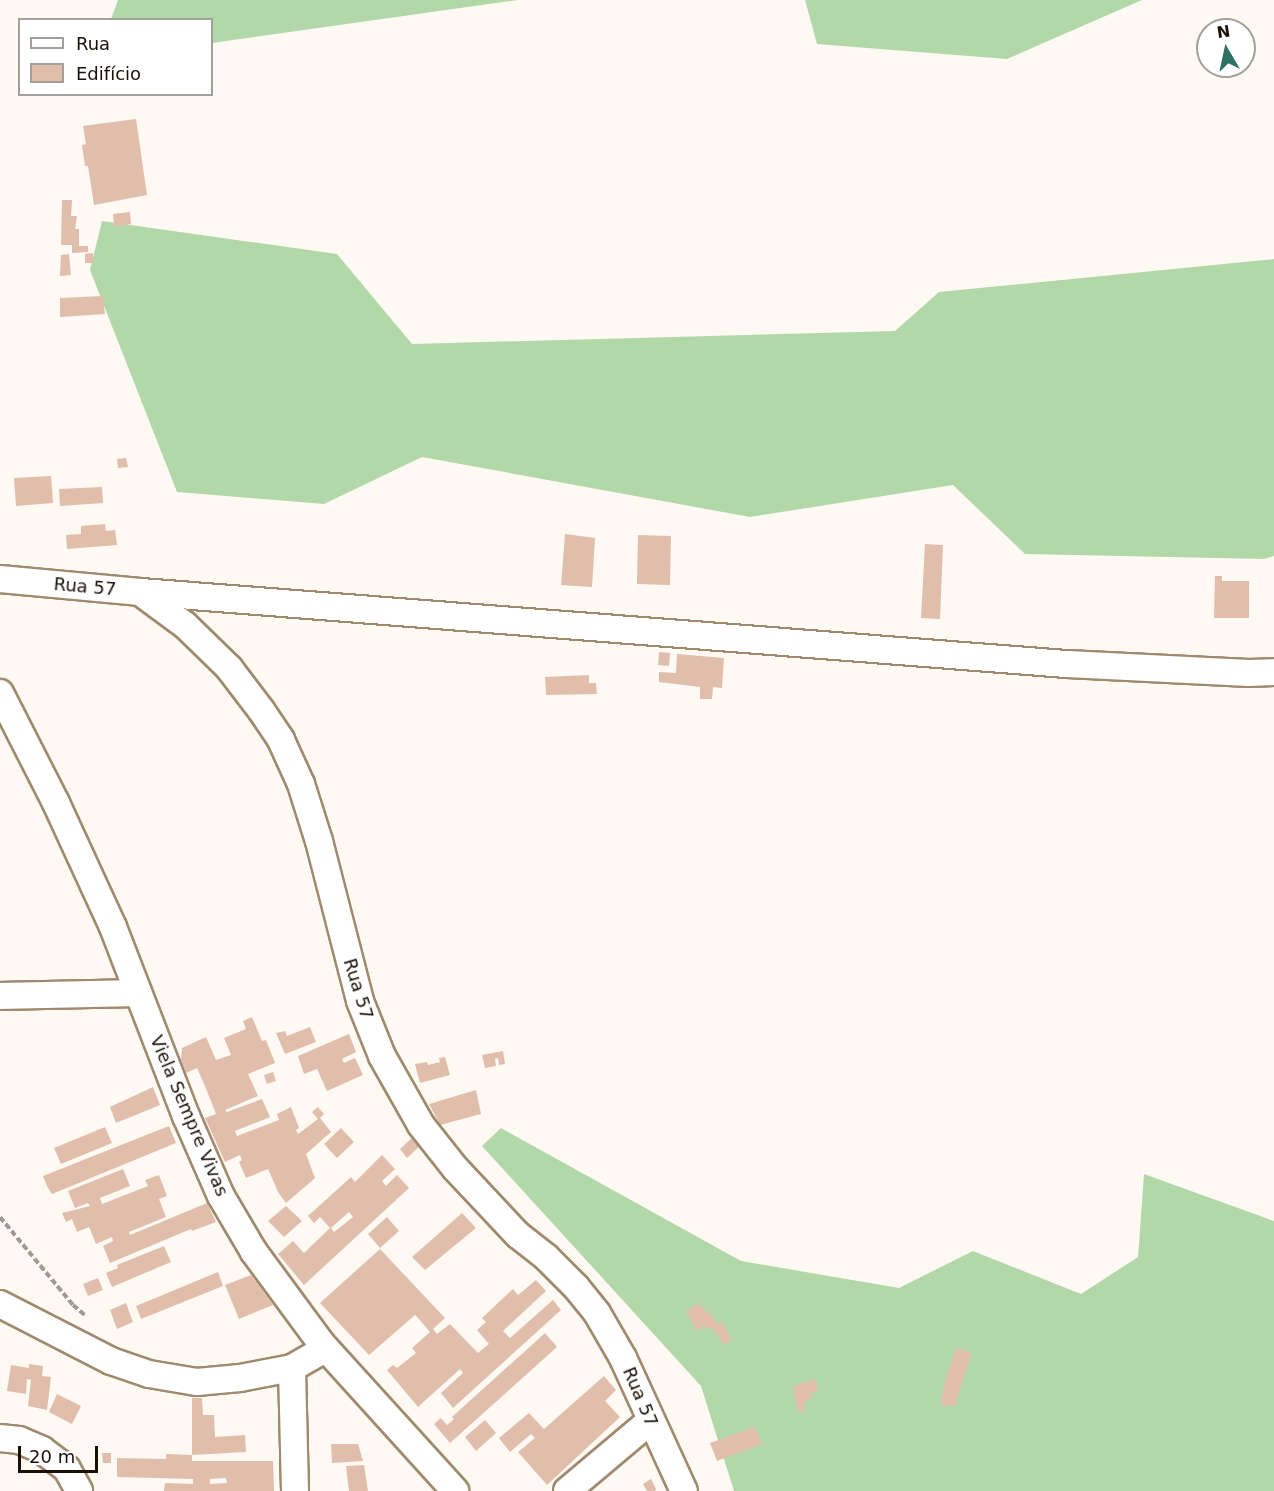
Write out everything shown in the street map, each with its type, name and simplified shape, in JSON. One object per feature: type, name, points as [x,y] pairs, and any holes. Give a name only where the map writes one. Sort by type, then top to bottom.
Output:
[{"type":"street","name":"Rua 57","points":[[0,579],[141,592],[184,625],[229,668],[281,740],[312,819],[360,1001],[382,1056],[421,1125],[454,1168],[503,1221],[576,1287],[597,1313],[623,1358],[684,1491]]},
{"type":"street","points":[[141,592],[1067,664],[1249,673],[1274,672]]},
{"type":"street","name":"Viela Sempre Vivas","points":[[0,693],[61,813],[113,927],[221,1196],[254,1252],[326,1348],[455,1491]]},
{"type":"street","points":[[0,996],[138,993]]},
{"type":"street","points":[[0,1304],[111,1361],[148,1374],[196,1382],[240,1378],[292,1368],[326,1348]]},
{"type":"street","points":[[292,1368],[295,1491]]},
{"type":"street","points":[[567,1491],[650,1421]]},
{"type":"street","points":[[0,1438],[19,1440],[42,1450],[67,1469],[79,1491]]},
{"type":"path","points":[[0,1217],[73,1305],[89,1319]]},
{"type":"green space","points":[[118,0],[518,0],[213,43],[213,18],[111,18]]},
{"type":"green space","points":[[805,0],[1142,0],[1007,59],[817,44]]},
{"type":"green space","points":[[102,221],[337,254],[412,344],[895,331],[939,292],[1274,259],[1274,556],[1264,559],[1025,554],[953,485],[750,517],[422,457],[324,504],[177,492],[90,270]]},
{"type":"green space","points":[[501,1128],[741,1261],[899,1288],[973,1251],[1081,1294],[1138,1257],[1144,1174],[1274,1221],[1274,1491],[734,1491],[701,1386],[482,1146]]},
{"type":"building","points":[[136,119],[147,195],[94,205],[82,145],[86,144],[83,126]]},
{"type":"building","points":[[62,200],[72,200],[71,216],[77,216],[75,229],[79,229],[79,246],[88,246],[88,252],[72,253],[72,245],[61,245]]},
{"type":"building","points":[[130,212],[131,224],[114,227],[113,214]]},
{"type":"building","points":[[93,253],[94,263],[85,263],[85,254]]},
{"type":"building","points":[[69,254],[71,275],[60,276],[61,255]]},
{"type":"building","points":[[103,296],[105,314],[60,317],[60,298]]},
{"type":"building","points":[[126,458],[128,467],[118,468],[117,459]]},
{"type":"building","points":[[51,476],[53,503],[16,506],[14,478]]},
{"type":"building","points":[[102,487],[103,503],[60,506],[59,489]]},
{"type":"building","points":[[105,524],[106,531],[115,530],[117,545],[67,549],[66,535],[81,534],[81,526]]},
{"type":"building","points":[[565,534],[595,538],[592,587],[561,585]]},
{"type":"building","points":[[638,535],[671,536],[670,585],[637,584]]},
{"type":"building","points":[[925,544],[943,545],[940,619],[921,618]]},
{"type":"building","points":[[1215,576],[1222,576],[1222,581],[1249,581],[1249,618],[1214,618]]},
{"type":"building","points":[[659,652],[670,653],[669,666],[658,665]]},
{"type":"building","points":[[677,654],[724,658],[722,688],[713,687],[712,699],[700,699],[700,687],[659,682],[659,672],[676,673]]},
{"type":"building","points":[[589,675],[589,683],[596,683],[597,694],[546,695],[545,677]]},
{"type":"building","points":[[252,1017],[262,1041],[266,1040],[275,1063],[248,1074],[258,1096],[225,1110],[227,1112],[262,1099],[270,1117],[235,1131],[237,1136],[279,1120],[277,1114],[291,1107],[299,1128],[296,1130],[298,1134],[318,1119],[312,1112],[318,1107],[324,1114],[320,1118],[331,1132],[306,1154],[315,1178],[286,1203],[278,1192],[268,1169],[246,1178],[239,1162],[242,1160],[240,1155],[225,1162],[205,1118],[216,1114],[207,1091],[197,1068],[186,1073],[181,1059],[182,1048],[206,1037],[216,1060],[231,1055],[224,1038],[246,1029],[243,1021]]},
{"type":"building","points":[[310,1027],[316,1042],[285,1054],[276,1033],[285,1031],[287,1036]]},
{"type":"building","points":[[349,1034],[356,1052],[342,1059],[344,1063],[355,1058],[363,1075],[327,1091],[317,1069],[304,1074],[298,1056]]},
{"type":"building","points":[[503,1051],[505,1064],[499,1065],[498,1058],[495,1059],[496,1066],[485,1068],[482,1055]]},
{"type":"building","points":[[445,1057],[450,1075],[420,1083],[415,1064],[427,1062],[428,1065],[440,1062],[439,1058]]},
{"type":"building","points":[[273,1072],[276,1081],[267,1084],[264,1075]]},
{"type":"building","points":[[153,1087],[160,1105],[116,1123],[110,1107]]},
{"type":"building","points":[[476,1090],[481,1114],[440,1125],[429,1104]]},
{"type":"building","points":[[169,1126],[176,1143],[52,1194],[47,1186],[43,1176]]},
{"type":"building","points":[[105,1127],[112,1143],[61,1164],[54,1148]]},
{"type":"building","points":[[341,1128],[354,1142],[337,1158],[324,1144]]},
{"type":"building","points":[[414,1136],[421,1145],[407,1158],[400,1149]]},
{"type":"building","points":[[382,1155],[395,1169],[382,1181],[386,1186],[397,1175],[409,1188],[304,1285],[278,1254],[293,1241],[304,1253],[330,1228],[320,1217],[314,1223],[308,1216],[351,1177],[355,1182]],"holes":[[[349,1212],[353,1217],[334,1232],[331,1228]]]},
{"type":"building","points":[[123,1169],[130,1186],[100,1198],[102,1204],[148,1186],[145,1180],[159,1175],[167,1196],[159,1199],[166,1217],[129,1232],[130,1235],[207,1203],[216,1222],[192,1231],[191,1229],[110,1263],[103,1246],[113,1241],[112,1237],[96,1244],[89,1227],[77,1232],[72,1219],[66,1222],[62,1213],[90,1206],[88,1203],[75,1208],[68,1191]]},
{"type":"building","points":[[286,1206],[302,1221],[284,1237],[268,1221]]},
{"type":"building","points":[[462,1213],[476,1228],[425,1270],[412,1257]]},
{"type":"building","points":[[387,1217],[399,1231],[380,1248],[368,1234]]},
{"type":"building","points":[[164,1246],[171,1262],[112,1287],[106,1273],[118,1268],[117,1265]]},
{"type":"building","points":[[380,1249],[445,1318],[433,1329],[437,1334],[450,1324],[478,1353],[489,1344],[477,1330],[486,1322],[482,1318],[513,1289],[518,1295],[536,1280],[546,1291],[503,1331],[510,1338],[553,1300],[561,1310],[453,1408],[441,1393],[463,1373],[460,1369],[418,1407],[387,1370],[393,1365],[397,1368],[416,1353],[412,1348],[430,1332],[418,1318],[415,1315],[369,1355],[320,1303]]},
{"type":"building","points":[[218,1272],[223,1286],[141,1319],[136,1306]]},
{"type":"building","points":[[251,1275],[273,1305],[239,1319],[225,1285]]},
{"type":"building","points":[[98,1278],[103,1290],[88,1296],[83,1284]]},
{"type":"building","points":[[126,1303],[133,1322],[117,1329],[110,1310]]},
{"type":"building","points":[[699,1303],[706,1312],[709,1311],[717,1324],[721,1321],[732,1340],[724,1345],[712,1327],[707,1329],[705,1326],[697,1331],[686,1311]]},
{"type":"building","points":[[545,1333],[557,1347],[450,1443],[434,1424],[441,1418],[447,1425],[454,1419],[452,1417]]},
{"type":"building","points":[[956,1348],[971,1353],[955,1406],[941,1405],[944,1385]]},
{"type":"building","points":[[29,1364],[43,1366],[42,1376],[51,1377],[47,1410],[28,1406],[31,1380],[27,1379],[26,1394],[7,1391],[11,1365],[29,1368]]},
{"type":"building","points":[[604,1376],[616,1390],[605,1401],[620,1417],[547,1485],[518,1452],[535,1438],[531,1434],[510,1452],[499,1438],[529,1413],[544,1429]]},
{"type":"building","points":[[815,1379],[818,1392],[810,1393],[811,1399],[805,1400],[804,1411],[798,1412],[793,1386]]},
{"type":"building","points":[[57,1394],[81,1406],[72,1424],[49,1412]]},
{"type":"building","points":[[192,1398],[202,1398],[203,1415],[214,1415],[215,1437],[245,1435],[246,1452],[192,1455]]},
{"type":"building","points":[[485,1420],[496,1433],[476,1451],[465,1437]]},
{"type":"building","points":[[755,1427],[762,1444],[717,1461],[710,1443]]},
{"type":"building","points":[[331,1444],[358,1444],[363,1461],[332,1463]]},
{"type":"building","points":[[102,1453],[111,1453],[111,1463],[103,1463]]},
{"type":"building","points":[[166,1454],[192,1455],[192,1461],[273,1461],[274,1491],[164,1491],[165,1483],[193,1484],[193,1479],[117,1477],[117,1458],[166,1459]],"holes":[[[226,1478],[227,1483],[210,1484],[210,1479]]]},
{"type":"building","points":[[364,1465],[368,1491],[349,1491],[346,1466]]},
{"type":"building","points":[[651,1479],[656,1489],[647,1491],[643,1484]]}]
